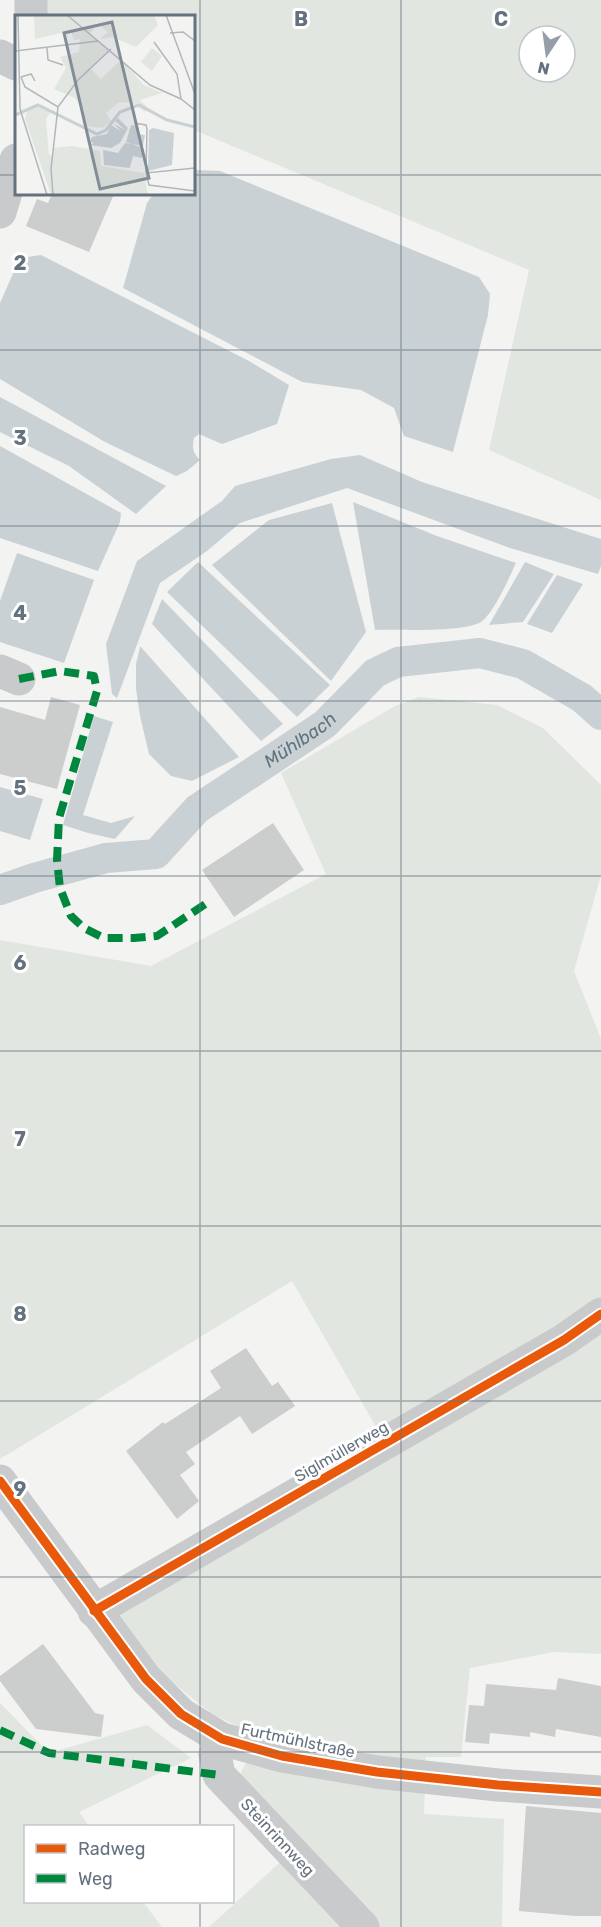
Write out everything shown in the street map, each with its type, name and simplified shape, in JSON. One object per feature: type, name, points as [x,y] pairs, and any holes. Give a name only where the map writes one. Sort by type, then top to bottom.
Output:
[{"type":"street","points":[[30,15],[31,0]]},
{"type":"street","points":[[0,56],[15,64]]},
{"type":"street","points":[[0,212],[15,163]]},
{"type":"street","name":"Siglmüllerweg","points":[[94,1611],[564,1340],[601,1314]]},
{"type":"street","name":"Furtmühlstraße","points":[[0,1481],[146,1679],[181,1714],[222,1739],[282,1756],[377,1772],[498,1785],[601,1792]]},
{"type":"street","name":"Steinrinnweg","points":[[222,1739],[215,1755],[219,1775],[363,1927]]},
{"type":"shaded area","points":[[39,0],[601,0],[601,500],[489,450],[529,270],[195,130],[195,15],[36,15]]},
{"type":"shaded area","points":[[195,170],[220,171],[479,277],[490,294],[488,315],[453,452],[404,436],[394,408],[361,390],[302,382],[123,288],[147,203],[152,195],[195,195]]},
{"type":"shaded area","points":[[41,255],[249,361],[289,385],[277,424],[222,444],[199,434],[194,438],[193,448],[200,460],[187,471],[176,476],[105,442],[0,379],[0,303],[15,269],[27,257]]},
{"type":"shaded area","points":[[0,397],[166,486],[136,514],[69,466],[0,432]]},
{"type":"shaded area","points":[[0,446],[121,513],[120,522],[98,571],[0,538]]},
{"type":"shaded area","points":[[360,455],[422,482],[601,539],[601,566],[598,574],[510,548],[347,488],[240,523],[207,551],[160,583],[117,698],[112,694],[106,644],[137,561],[222,501],[235,486],[331,459]]},
{"type":"shaded area","points":[[353,502],[437,536],[516,563],[491,611],[481,622],[460,628],[375,630]]},
{"type":"shaded area","points":[[332,503],[366,632],[331,681],[212,565],[269,520]]},
{"type":"shaded area","points":[[17,553],[94,580],[64,663],[0,642],[0,601]]},
{"type":"shaded area","points":[[198,562],[330,685],[297,717],[167,592]]},
{"type":"shaded area","points":[[525,562],[554,574],[523,622],[489,625]]},
{"type":"shaded area","points":[[557,575],[583,584],[552,633],[527,624]]},
{"type":"shaded area","points":[[162,599],[283,724],[261,741],[152,624]]},
{"type":"shaded area","points":[[140,646],[239,757],[192,781],[171,776],[149,754],[136,689],[136,664]]},
{"type":"shaded area","points":[[419,697],[497,705],[543,728],[601,785],[601,875],[574,971],[601,1039],[601,1654],[554,1652],[470,1668],[461,1757],[426,1757],[424,1814],[504,1819],[502,1927],[209,1927],[300,1844],[238,1778],[260,1737],[212,1714],[162,1674],[110,1617],[391,1453],[292,1281],[0,1459],[0,940],[151,966],[326,874],[281,773],[395,706]]},
{"type":"shaded area","points":[[94,716],[113,722],[83,815],[111,823],[135,816],[115,839],[63,825]]},
{"type":"shaded area","points":[[0,787],[43,799],[30,840],[0,831]]},
{"type":"shaded area","points":[[0,1703],[49,1753],[147,1725],[191,1758],[79,1812],[88,1825],[24,1825],[24,1903],[144,1903],[162,1927],[0,1927]]},
{"type":"building","points":[[52,195],[114,195],[89,252],[26,226],[37,199],[48,203]]},
{"type":"building","points":[[51,697],[80,705],[57,789],[0,774],[0,707],[45,720]]},
{"type":"building","points":[[273,823],[304,870],[234,917],[202,870]]},
{"type":"building","points":[[246,1348],[272,1386],[278,1382],[295,1406],[252,1434],[240,1416],[186,1452],[195,1464],[180,1475],[199,1501],[177,1519],[126,1451],[163,1422],[165,1424],[221,1388],[210,1371]]},
{"type":"building","points":[[43,1644],[95,1713],[104,1715],[101,1737],[36,1729],[0,1681],[0,1676]]},
{"type":"building","points":[[558,1678],[601,1686],[601,1737],[556,1729],[555,1737],[530,1732],[530,1737],[490,1733],[489,1744],[465,1742],[469,1705],[484,1706],[486,1684],[556,1690]]},
{"type":"building","points":[[526,1806],[601,1813],[601,1916],[519,1911]]},
{"type":"waterway","name":"Mühlbach","points":[[0,890],[106,858],[156,854],[197,809],[325,724],[375,673],[398,662],[480,653],[523,664],[582,698],[601,715]]},
{"type":"marked path","points":[[19,679],[60,671],[94,676],[97,691],[59,818],[57,860],[60,888],[71,916],[84,928],[104,938],[157,936],[210,901]]},
{"type":"marked path","points":[[0,1730],[49,1753],[219,1775]]},
{"type":"cycle path","points":[[94,1611],[564,1340],[601,1314]]},
{"type":"cycle path","points":[[0,1481],[146,1679],[181,1714],[222,1739],[282,1756],[377,1772],[498,1785],[601,1792]]}]
